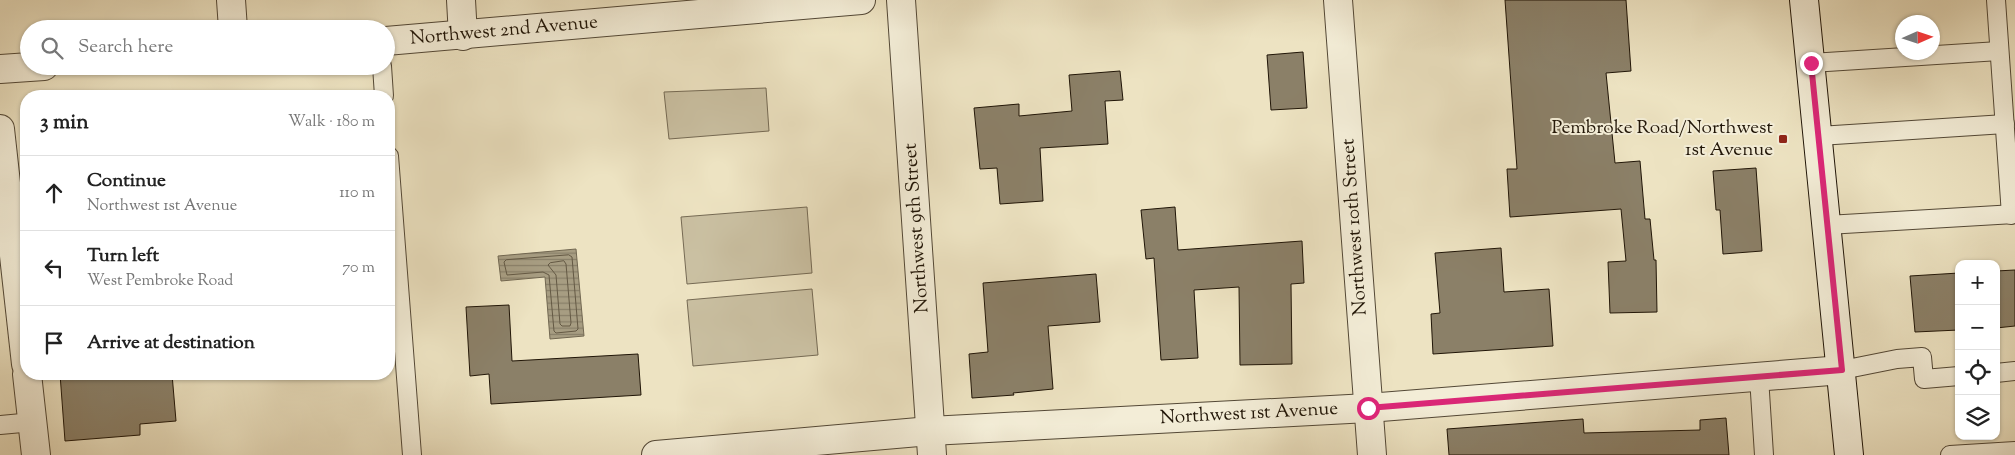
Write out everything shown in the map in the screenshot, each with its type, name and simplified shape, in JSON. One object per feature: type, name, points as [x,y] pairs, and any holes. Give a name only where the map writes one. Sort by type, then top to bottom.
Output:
[{"type":"street","points":[[230,0],[232,20]]},
{"type":"street","points":[[461,0],[464,36]]},
{"type":"street","name":"Northwest 2nd Avenue","points":[[395,40],[464,36],[861,0]]},
{"type":"street","name":"Northwest 9th Street","points":[[901,0],[931,443]]},
{"type":"street","name":"Northwest 10th Street","points":[[1338,0],[1372,455]]},
{"type":"street","points":[[1804,0],[1849,455]]},
{"type":"street","points":[[0,70],[20,68]]},
{"type":"street","points":[[0,129],[6,244],[20,328]]},
{"type":"street","name":"Northwest 1st Avenue","points":[[656,455],[931,443],[1842,370]]},
{"type":"street","points":[[28,380],[36,455]]},
{"type":"lane","points":[[1827,225],[2013,214],[1996,0]]},
{"type":"lane","points":[[1811,63],[1999,51]]},
{"type":"lane","points":[[383,75],[384,90]]},
{"type":"lane","points":[[1818,136],[2005,124]]},
{"type":"lane","points":[[395,234],[412,455]]},
{"type":"lane","points":[[1842,370],[1897,359],[1922,357],[1924,379],[1955,376]]},
{"type":"lane","points":[[2000,373],[2015,371]]},
{"type":"lane","points":[[1759,377],[1764,455]]},
{"type":"lane","points":[[0,425],[33,422]]},
{"type":"lane","points":[[1950,455],[2015,451]]},
{"type":"shaded area","points":[[766,88],[769,131],[669,139],[664,92]]},
{"type":"shaded area","points":[[807,207],[812,273],[687,284],[681,217]]},
{"type":"shaded area","points":[[812,289],[818,355],[693,366],[687,300]]},
{"type":"water","points":[[576,249],[584,336],[550,339],[545,277],[501,281],[498,256]]},
{"type":"building","points":[[1505,0],[1626,0],[1631,71],[1606,73],[1615,163],[1640,161],[1645,219],[1650,219],[1654,260],[1656,260],[1657,312],[1610,313],[1608,262],[1626,261],[1621,209],[1510,217],[1507,169],[1517,169]]},
{"type":"building","points":[[1303,52],[1307,108],[1271,110],[1267,55]]},
{"type":"building","points":[[1120,71],[1123,100],[1105,101],[1108,144],[1040,148],[1043,201],[1000,204],[997,168],[980,169],[974,108],[1019,104],[1019,116],[1072,111],[1069,75]]},
{"type":"building","points":[[1756,168],[1762,251],[1723,254],[1720,210],[1716,210],[1713,171]]},
{"type":"building","points":[[1175,207],[1178,250],[1302,241],[1304,283],[1291,284],[1292,364],[1240,365],[1239,287],[1194,290],[1198,358],[1161,360],[1154,258],[1146,259],[1141,210]]},
{"type":"building","points":[[1501,248],[1504,292],[1549,289],[1553,346],[1433,354],[1431,314],[1440,313],[1435,253]]},
{"type":"building","points":[[2015,270],[2015,326],[2000,328],[2000,271]]},
{"type":"building","points":[[1955,273],[1955,330],[1915,332],[1910,276]]},
{"type":"building","points":[[1096,274],[1100,322],[1048,326],[1053,389],[1013,393],[1014,395],[972,398],[969,354],[988,352],[983,283]]},
{"type":"building","points":[[509,305],[512,361],[638,354],[641,395],[491,404],[489,374],[470,376],[466,307]]},
{"type":"building","points":[[60,380],[173,380],[176,421],[140,424],[140,435],[65,441]]},
{"type":"building","points":[[1726,418],[1729,455],[1449,455],[1447,429],[1583,419],[1584,433],[1700,430],[1700,420]]},
{"type":"place","name":"Pembroke Road/Northwest 1st Avenue","points":[[1783,139]]},
{"type":"route","points":[[1368,408],[1842,370],[1811,63]]}]
